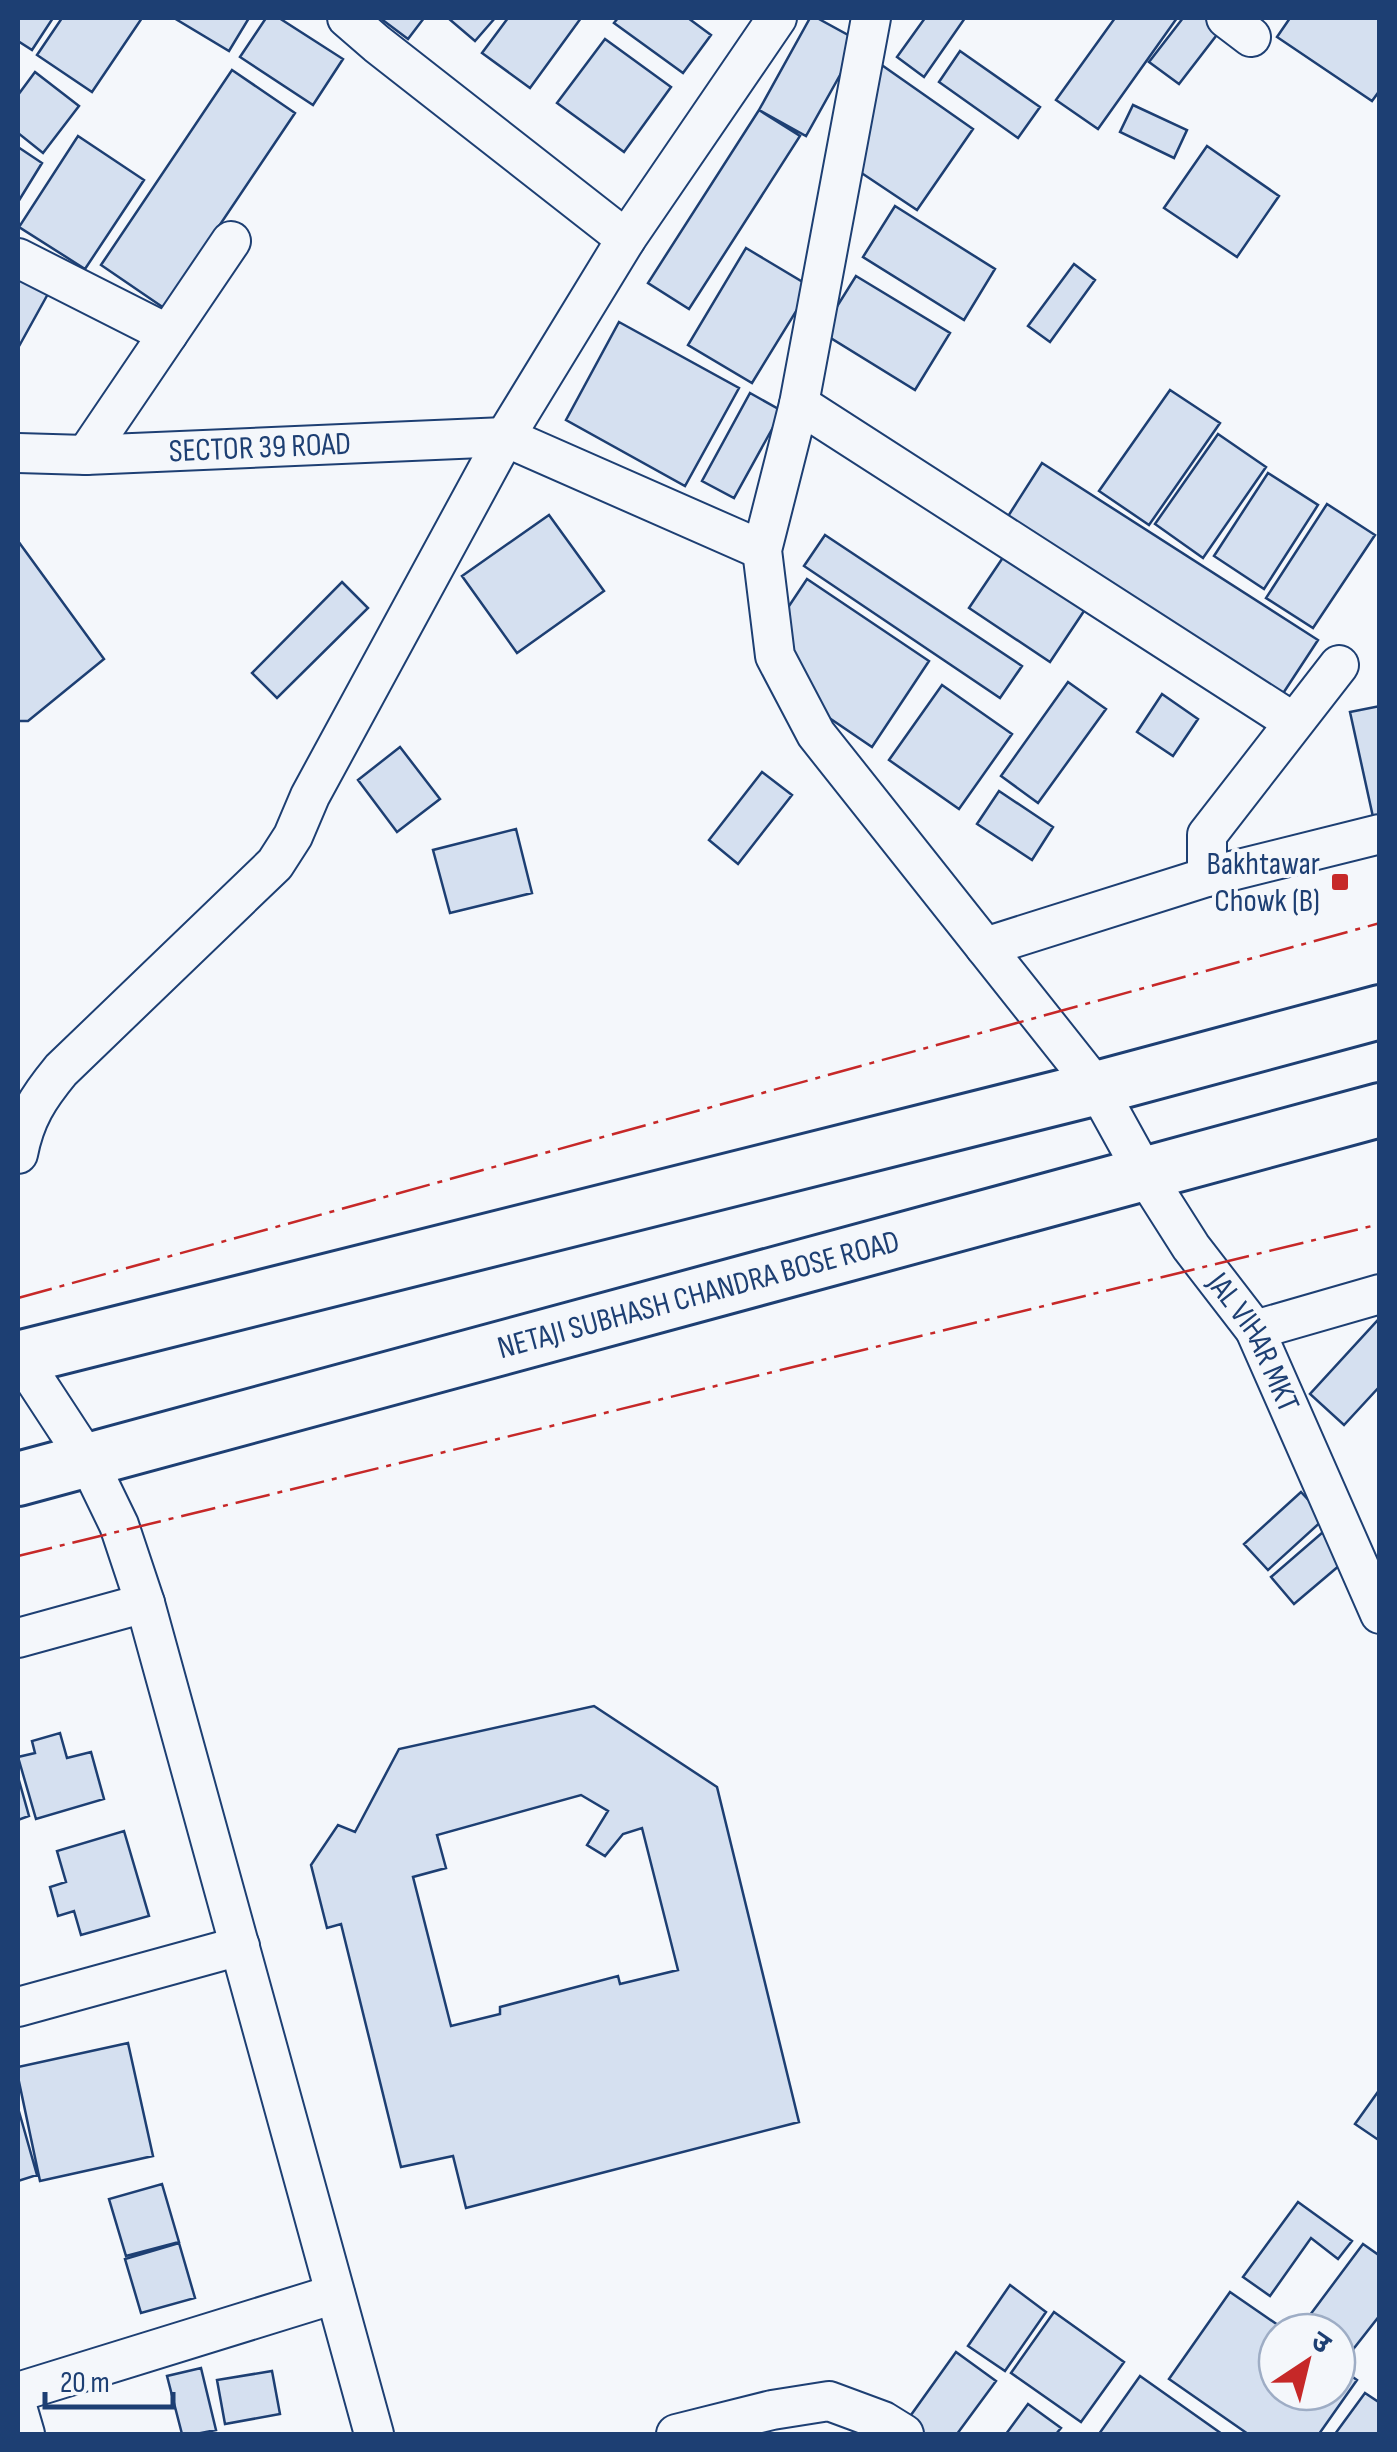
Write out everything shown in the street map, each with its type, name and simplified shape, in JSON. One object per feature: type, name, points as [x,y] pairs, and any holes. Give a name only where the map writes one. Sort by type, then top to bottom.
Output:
[{"type":"main road","points":[[18,1357],[1097,1088],[1380,1012]]},
{"type":"main road","name":"NETAJI SUBHASH CHANDRA BOSE ROAD","points":[[18,1479],[1380,1110]]},
{"type":"street","points":[[347,18],[626,239]]},
{"type":"street","points":[[18,1154],[32,1108],[54,1080],[275,864],[506,437],[626,239],[777,18]]},
{"type":"street","points":[[506,437],[762,550],[799,404],[871,18]]},
{"type":"street","points":[[86,455],[231,242]]},
{"type":"street","points":[[18,258],[168,334]]},
{"type":"street","points":[[799,404],[1293,722]]},
{"type":"street","name":"SECTOR 39 ROAD","points":[[18,454],[86,455],[506,437]]},
{"type":"street","name":"JAL VIHAR MKT","points":[[762,550],[776,656],[816,734],[1097,1088],[1191,1247],[1255,1330],[1380,1614]]},
{"type":"street","points":[[1207,877],[1206,835],[1338,665]]},
{"type":"street","points":[[985,948],[1207,877],[1380,834]]},
{"type":"street","points":[[1255,1330],[1380,1294]]},
{"type":"street","points":[[18,1357],[88,1461],[119,1524],[145,1603],[374,2434]]},
{"type":"street","points":[[18,1638],[145,1603]]},
{"type":"street","points":[[18,2007],[240,1946]]},
{"type":"street","points":[[18,2392],[335,2294]]},
{"type":"street","points":[[676,2434],[829,2400],[883,2420],[904,2434]]},
{"type":"street","points":[[18,2410],[25,2434]]},
{"type":"building","points":[[18,18],[53,18],[32,50],[18,41]]},
{"type":"building","points":[[62,18],[142,18],[92,92],[37,55]]},
{"type":"building","points":[[174,18],[249,18],[229,51]]},
{"type":"building","points":[[266,18],[279,18],[343,59],[313,105],[240,57]]},
{"type":"building","points":[[380,18],[424,18],[408,39]]},
{"type":"building","points":[[448,18],[495,18],[475,41]]},
{"type":"building","points":[[508,18],[581,18],[530,88],[482,53]]},
{"type":"building","points":[[618,18],[688,18],[711,35],[683,73],[614,23]]},
{"type":"building","points":[[810,18],[859,41],[806,136],[759,110]]},
{"type":"building","points":[[925,18],[965,18],[924,77],[897,57]]},
{"type":"building","points":[[1115,18],[1177,18],[1098,129],[1056,100]]},
{"type":"building","points":[[1183,18],[1218,18],[1226,23],[1179,84],[1149,62]]},
{"type":"building","points":[[1290,18],[1380,18],[1380,90],[1372,101],[1277,37]]},
{"type":"building","points":[[605,39],[671,87],[624,152],[557,103]]},
{"type":"building","points":[[960,51],[1040,107],[1018,138],[939,82]]},
{"type":"building","points":[[876,61],[973,129],[917,210],[860,172]]},
{"type":"building","points":[[232,70],[295,113],[164,308],[101,265]]},
{"type":"building","points":[[35,72],[79,106],[43,153],[18,133],[18,95]]},
{"type":"building","points":[[1133,105],[1187,130],[1174,158],[1120,132]]},
{"type":"building","points":[[759,110],[800,136],[689,309],[648,283]]},
{"type":"building","points":[[78,136],[144,180],[85,269],[19,227]]},
{"type":"building","points":[[1207,146],[1279,196],[1237,257],[1164,208]]},
{"type":"building","points":[[18,147],[42,163],[18,202]]},
{"type":"building","points":[[895,206],[995,269],[964,320],[863,257]]},
{"type":"building","points":[[746,248],[811,287],[752,383],[688,345]]},
{"type":"building","points":[[1074,264],[1095,280],[1050,342],[1028,326]]},
{"type":"building","points":[[18,274],[49,292],[18,348]]},
{"type":"building","points":[[856,276],[950,333],[915,390],[821,332]]},
{"type":"building","points":[[619,322],[739,388],[685,486],[566,420]]},
{"type":"building","points":[[1170,390],[1220,423],[1149,525],[1099,491]]},
{"type":"building","points":[[750,393],[782,411],[734,498],[702,481]]},
{"type":"building","points":[[1218,434],[1266,467],[1203,558],[1155,524]]},
{"type":"building","points":[[1042,463],[1318,640],[1280,698],[1005,521]]},
{"type":"building","points":[[1268,473],[1318,505],[1264,589],[1214,556]]},
{"type":"building","points":[[1327,504],[1375,535],[1313,628],[1266,598]]},
{"type":"building","points":[[549,515],[604,591],[517,653],[462,576]]},
{"type":"building","points":[[825,535],[1022,666],[1000,698],[804,566]]},
{"type":"building","points":[[18,541],[104,659],[28,721],[18,721]]},
{"type":"building","points":[[1006,553],[1086,608],[1050,662],[969,608]]},
{"type":"building","points":[[807,579],[929,661],[872,747],[797,696],[783,615]]},
{"type":"building","points":[[342,582],[368,608],[277,698],[252,673]]},
{"type":"building","points":[[1068,682],[1106,709],[1038,803],[1001,776]]},
{"type":"building","points":[[942,685],[1012,734],[959,809],[889,760]]},
{"type":"building","points":[[1162,694],[1198,719],[1173,756],[1137,732]]},
{"type":"building","points":[[1380,706],[1380,825],[1375,826],[1350,712]]},
{"type":"building","points":[[400,747],[440,799],[397,832],[358,780]]},
{"type":"building","points":[[762,772],[792,795],[738,864],[709,840]]},
{"type":"building","points":[[999,791],[1053,827],[1032,860],[977,824]]},
{"type":"building","points":[[516,829],[532,893],[450,913],[433,850]]},
{"type":"building","points":[[1377,1321],[1380,1386],[1344,1425],[1310,1394]]},
{"type":"building","points":[[1301,1492],[1325,1518],[1268,1570],[1244,1544]]},
{"type":"building","points":[[1323,1532],[1347,1559],[1294,1604],[1271,1577]]},
{"type":"building","points":[[594,1706],[717,1787],[799,2122],[466,2208],[453,2156],[401,2167],[341,1924],[327,1928],[311,1865],[338,1825],[355,1832],[399,1749]],"holes":[[[581,1795],[608,1811],[587,1845],[605,1856],[623,1834],[642,1828],[678,1970],[620,1984],[618,1976],[500,2007],[500,2014],[451,2026],[413,1877],[446,1868],[437,1835]]]},
{"type":"building","points":[[60,1733],[67,1758],[91,1752],[104,1799],[36,1819],[18,1757],[35,1753],[32,1741]]},
{"type":"building","points":[[18,1777],[29,1816],[18,1820]]},
{"type":"building","points":[[124,1831],[149,1916],[81,1935],[74,1911],[58,1916],[50,1887],[66,1882],[57,1851]]},
{"type":"building","points":[[128,2043],[153,2156],[40,2181],[18,2067]]},
{"type":"building","points":[[1380,2089],[1380,2141],[1355,2124]]},
{"type":"building","points":[[18,2108],[37,2175],[18,2181]]},
{"type":"building","points":[[162,2184],[179,2242],[126,2256],[109,2199]]},
{"type":"building","points":[[1298,2202],[1352,2241],[1338,2259],[1311,2238],[1270,2296],[1243,2277]]},
{"type":"building","points":[[179,2243],[195,2298],[141,2313],[125,2259]]},
{"type":"building","points":[[1363,2244],[1380,2256],[1380,2315],[1357,2344],[1357,2312],[1312,2312]]},
{"type":"building","points":[[1010,2285],[1046,2312],[1005,2371],[968,2346]]},
{"type":"building","points":[[1230,2292],[1259,2312],[1257,2412],[1334,2412],[1319,2434],[1248,2434],[1169,2379]]},
{"type":"building","points":[[1054,2312],[1124,2362],[1081,2422],[1011,2373]]},
{"type":"building","points":[[956,2352],[996,2381],[957,2434],[924,2434],[906,2422]]},
{"type":"building","points":[[201,2368],[216,2430],[182,2434],[167,2376]]},
{"type":"building","points":[[272,2371],[280,2414],[225,2424],[217,2380]]},
{"type":"building","points":[[1140,2376],[1222,2434],[1099,2434]]},
{"type":"building","points":[[1365,2393],[1380,2403],[1380,2434],[1335,2434],[1351,2412],[1357,2412],[1357,2404]]},
{"type":"building","points":[[1028,2404],[1061,2428],[1056,2434],[1006,2434]]},
{"type":"power","points":[[18,1298],[1380,923]]},
{"type":"power","points":[[18,1556],[1380,1224]]},
{"type":"place","name":"Bakhtawar Chowk (B)","points":[[1340,882]]}]
